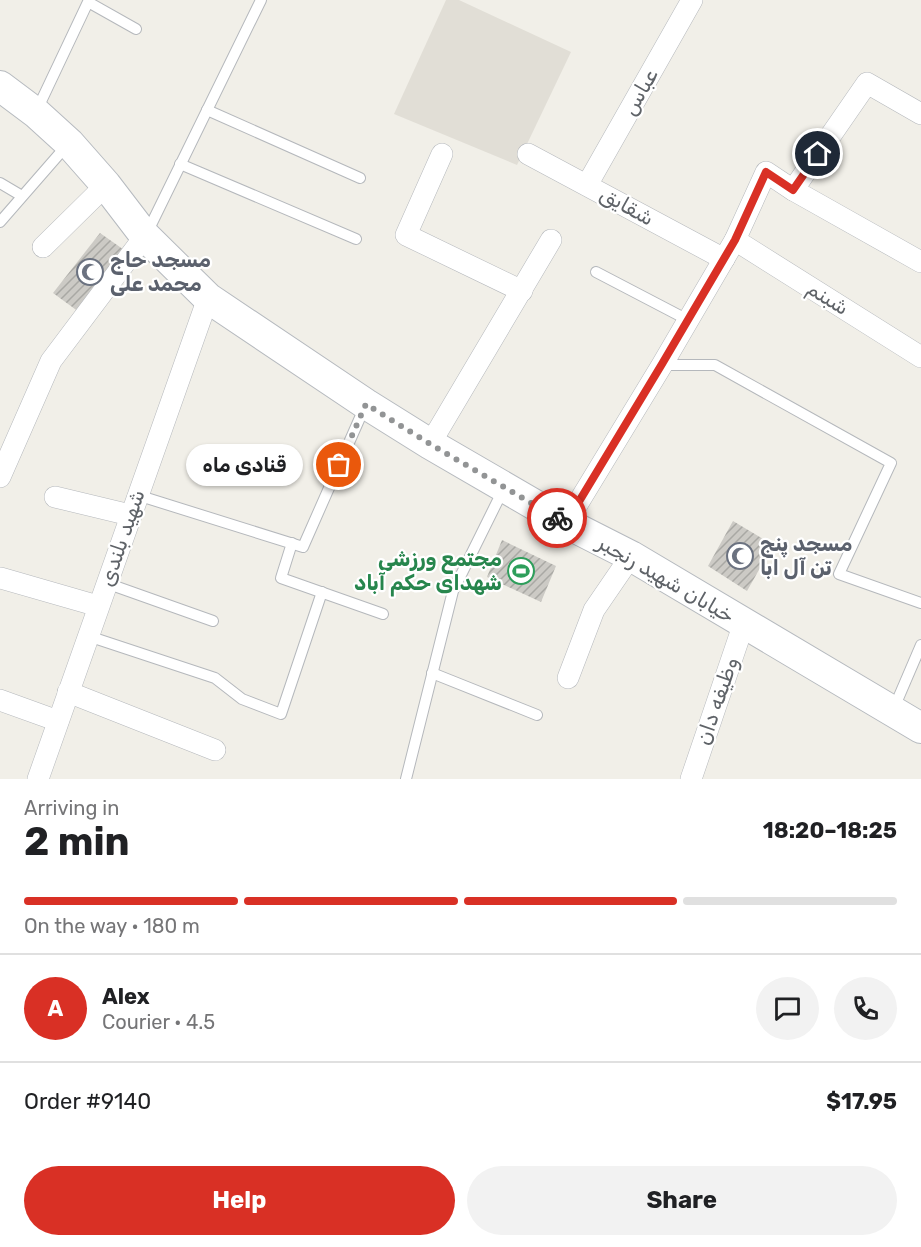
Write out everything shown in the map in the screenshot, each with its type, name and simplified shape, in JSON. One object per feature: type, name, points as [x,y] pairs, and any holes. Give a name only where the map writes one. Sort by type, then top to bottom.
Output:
[{"type":"street","name":"عباس","points":[[587,185],[692,0]]},
{"type":"street","points":[[793,190],[867,83],[921,114]]},
{"type":"street","name":"خیابان شهید رنجبر","points":[[0,86],[36,113],[69,143],[106,185],[145,236],[208,298],[430,444],[566,523],[630,556],[921,728]]},
{"type":"street","points":[[442,154],[406,235],[522,291]]},
{"type":"street","name":"شقایق","points":[[528,154],[724,259]]},
{"type":"street","points":[[566,523],[735,240],[766,172],[793,190],[921,261]]},
{"type":"street","points":[[43,247],[106,185]]},
{"type":"street","points":[[0,477],[51,361],[145,236]]},
{"type":"street","points":[[430,444],[551,240]]},
{"type":"street","name":"شبنم","points":[[735,240],[921,357]]},
{"type":"street","name":"شهید بلندی","points":[[38,779],[208,298]]},
{"type":"street","points":[[56,498],[130,515]]},
{"type":"street","points":[[568,678],[594,610],[630,556]]},
{"type":"street","points":[[1,578],[98,606]]},
{"type":"street","name":"وظیفه دان","points":[[691,779],[744,623]]},
{"type":"street","points":[[68,692],[215,750]]},
{"type":"street","points":[[0,700],[58,721]]},
{"type":"lane","points":[[145,236],[261,0]]},
{"type":"lane","points":[[36,113],[88,2],[136,29]]},
{"type":"lane","points":[[207,110],[360,178]]},
{"type":"lane","points":[[0,222],[69,143]]},
{"type":"lane","points":[[180,165],[356,239]]},
{"type":"lane","points":[[0,183],[22,196]]},
{"type":"lane","points":[[596,272],[688,320]]},
{"type":"lane","points":[[662,364],[715,365],[891,464],[839,574],[921,603]]},
{"type":"lane","points":[[137,495],[303,547],[366,404]]},
{"type":"lane","points":[[406,779],[453,591],[504,488]]},
{"type":"lane","points":[[292,543],[281,578],[383,614]]},
{"type":"lane","points":[[106,583],[213,621]]},
{"type":"lane","points":[[88,636],[215,678],[242,699],[281,714],[322,592]]},
{"type":"lane","points":[[892,711],[921,645]]},
{"type":"lane","points":[[432,673],[537,715]]},
{"type":"shaded area","points":[[446,0],[459,0],[571,52],[517,165],[394,114]]},
{"type":"building","name":"مسجد حاج محمد علی","points":[[100,233],[127,252],[79,312],[53,293]]},
{"type":"building","name":"مسجد پنج تن آل ابا","points":[[733,521],[773,545],[747,591],[708,566]]},
{"type":"building","name":"مجتمع ورزشی شهدای حکم آباد","points":[[502,540],[556,566],[541,602],[487,577]]},
{"type":"way so far","points":[[339,465],[366,404],[557,518]]},
{"type":"place","name":"مسجد حاج محمد علی","points":[[90,272]]},
{"type":"place","name":"قنادی ماه","points":[[339,465]]},
{"type":"place","name":"مسجد پنج تن آل ابا","points":[[740,556]]},
{"type":"place","name":"مجتمع ورزشی شهدای حکم آباد","points":[[521,571]]},
{"type":"route","points":[[557,518],[566,523],[735,240],[766,172],[793,190],[818,154]]}]
